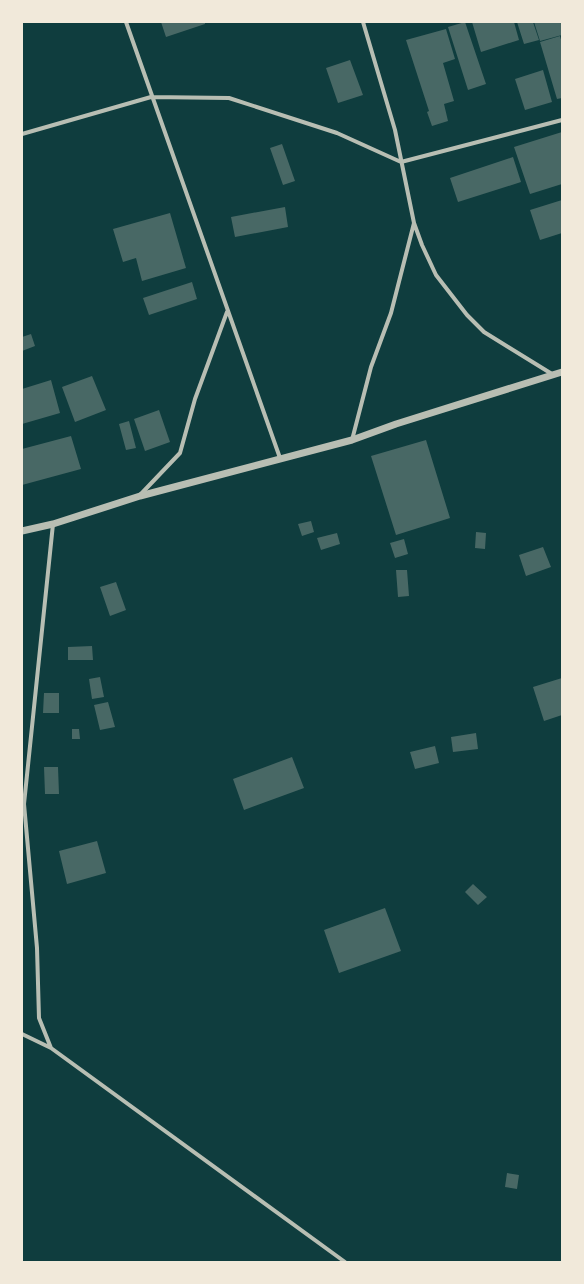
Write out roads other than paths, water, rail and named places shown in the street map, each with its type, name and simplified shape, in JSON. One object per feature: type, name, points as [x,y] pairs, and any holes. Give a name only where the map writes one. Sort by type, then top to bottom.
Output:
[{"type":"street","points":[[126,22],[151,97],[280,458]]},
{"type":"street","points":[[363,22],[395,130],[414,223],[422,245],[436,275],[467,315],[484,332],[553,375]]},
{"type":"street","points":[[22,134],[151,97],[229,98],[337,133],[401,162],[562,120]]},
{"type":"street","points":[[352,440],[371,367],[391,313],[414,223]]},
{"type":"street","points":[[140,496],[180,453],[195,399],[227,312]]},
{"type":"street","points":[[22,531],[53,524],[140,496],[352,440],[396,424],[562,372]]},
{"type":"street","points":[[51,1048],[39,1018],[37,948],[24,804],[53,524]]},
{"type":"street","points":[[22,1034],[51,1048],[345,1262]]}]
